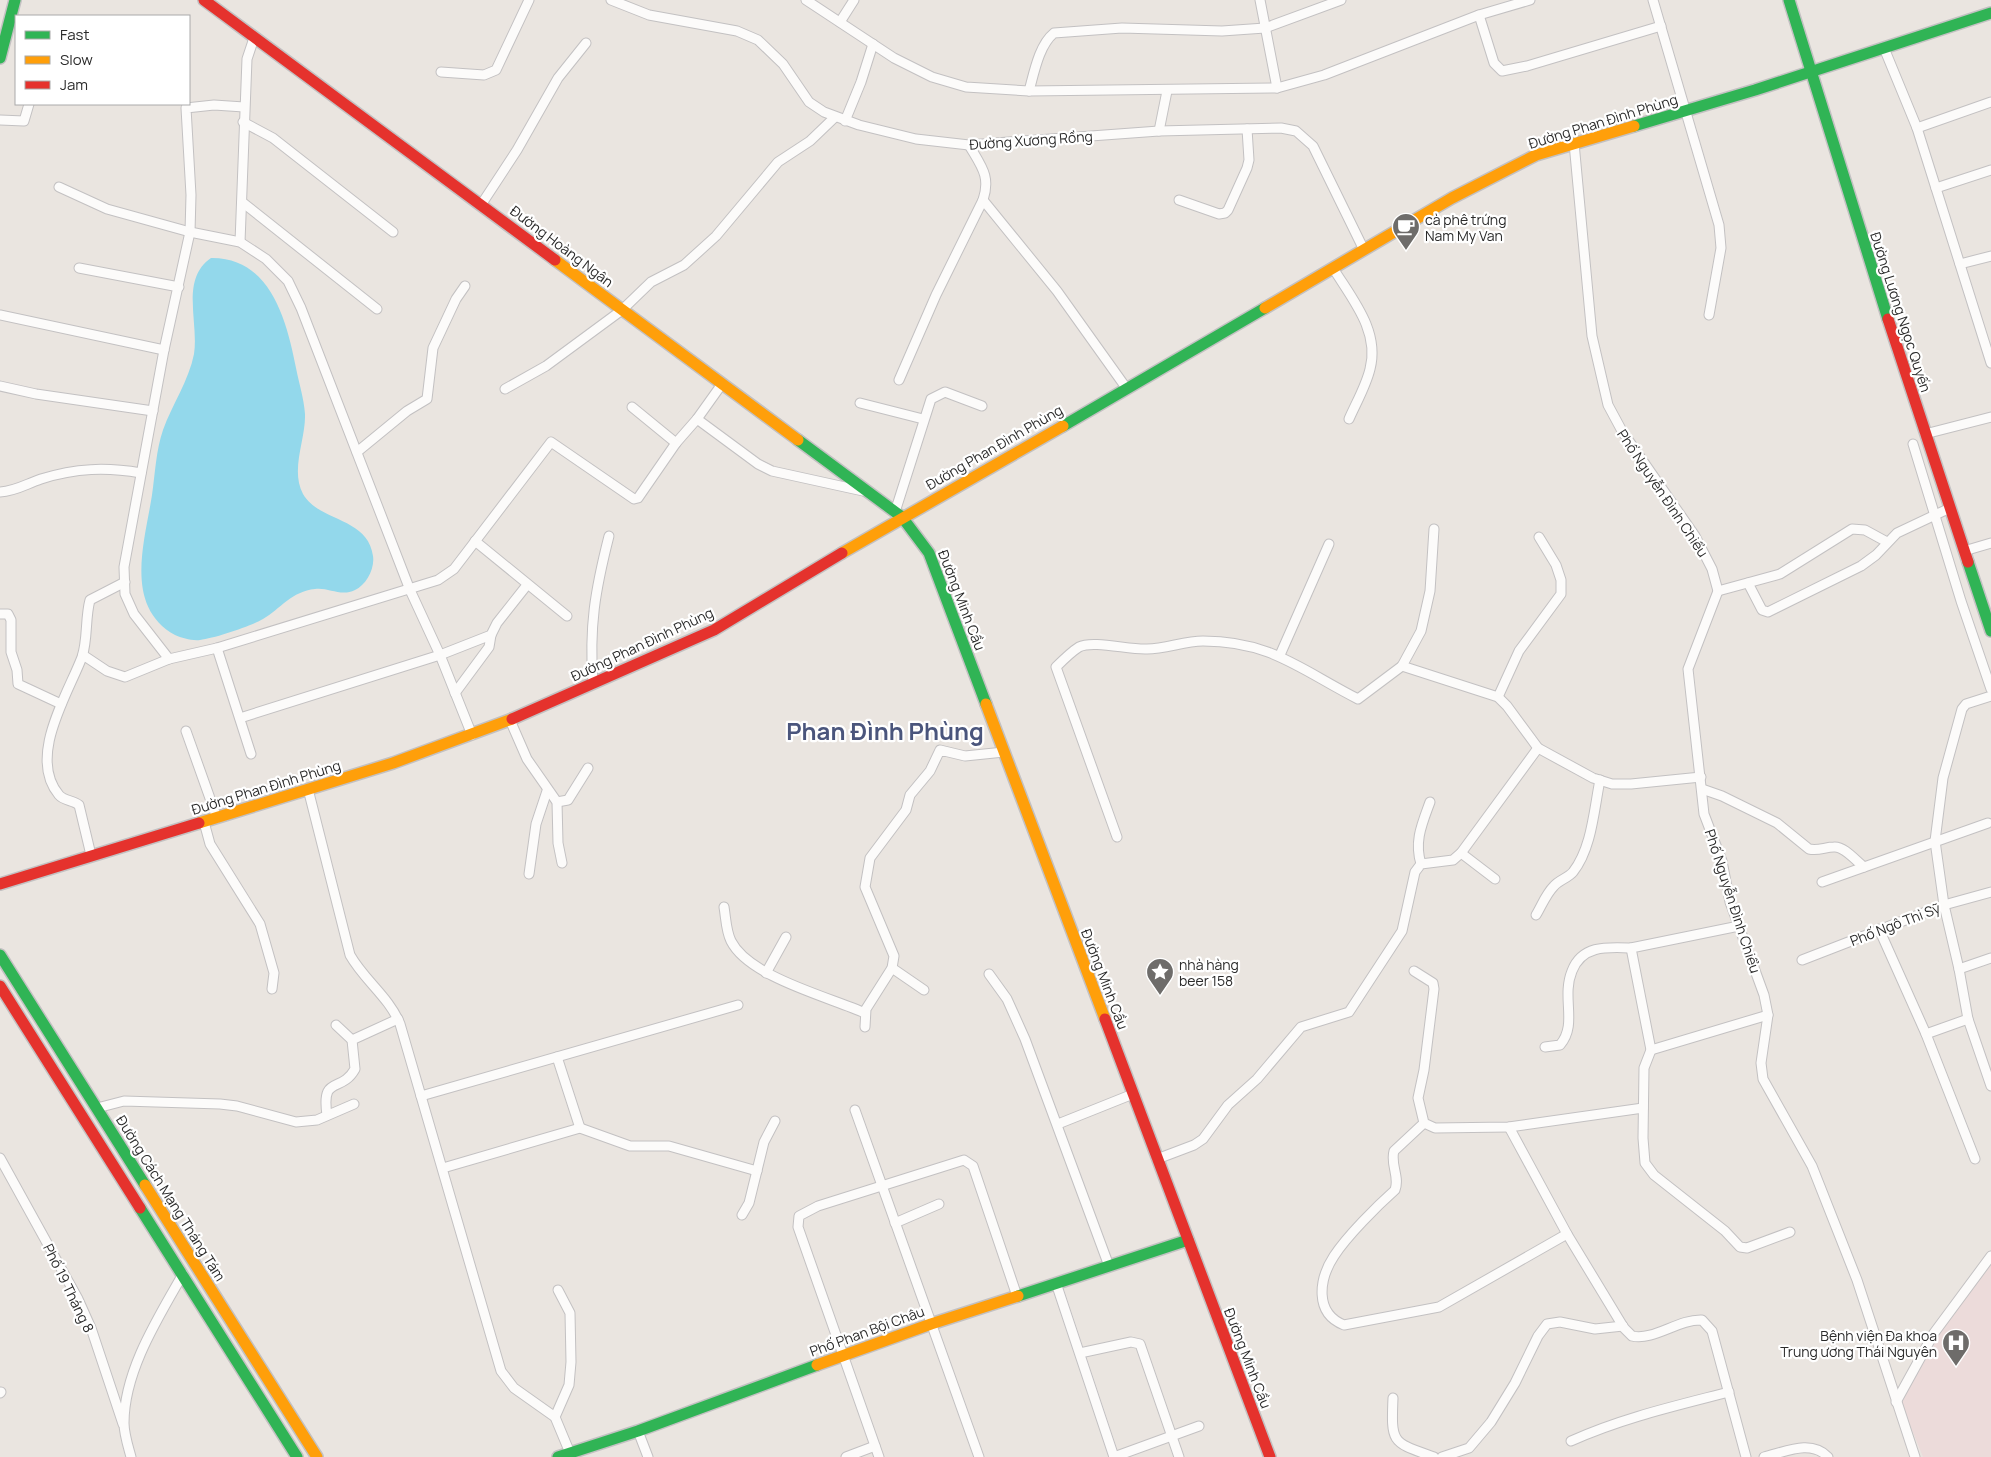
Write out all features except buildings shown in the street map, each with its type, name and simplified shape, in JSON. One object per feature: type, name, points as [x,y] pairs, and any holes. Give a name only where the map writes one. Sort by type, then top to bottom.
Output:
[{"type":"main road","points":[[0,58],[15,0]]},
{"type":"main road","name":"Đường Hoàng Ngân","points":[[204,0],[866,492],[899,514]]},
{"type":"main road","name":"Đường Lương Ngọc Quyến","points":[[1789,0],[1925,434],[1991,631]]},
{"type":"main road","name":"Đường Phan Đình Phùng","points":[[0,884],[217,818],[472,735],[593,684],[714,630],[899,514],[1126,389],[1452,198],[1536,155],[1686,111],[1991,13]]},
{"type":"main road","name":"Đường Minh Cầu","points":[[899,514],[929,553],[1270,1457]]},
{"type":"main road","name":"Đường Cách Mạng Tháng Tám","points":[[0,954],[317,1457]]},
{"type":"main road","points":[[0,986],[297,1457]]},
{"type":"main road","name":"Phố Phan Bội Châu","points":[[558,1457],[638,1431],[931,1324],[1188,1240]]},
{"type":"street","points":[[441,72],[484,75],[496,70],[528,0]]},
{"type":"street","name":"Đường Xương Rồng","points":[[611,0],[649,15],[727,29],[758,40],[783,64],[809,102],[845,121],[916,139],[969,145],[1158,131],[1280,128],[1296,131],[1313,146],[1364,250]]},
{"type":"street","points":[[806,0],[894,58],[950,83],[966,87],[1029,91],[1167,91],[1277,88],[1324,75],[1479,15],[1530,0]]},
{"type":"street","points":[[840,22],[854,0]]},
{"type":"street","points":[[1260,0],[1277,88]]},
{"type":"street","points":[[1029,91],[1038,61],[1048,39],[1054,32],[1122,28],[1222,31],[1265,28],[1342,0]]},
{"type":"street","points":[[1653,0],[1686,111],[1693,142],[1719,225],[1721,248],[1709,315]]},
{"type":"street","points":[[1479,15],[1494,63],[1502,71],[1527,66],[1661,26]]},
{"type":"street","points":[[240,242],[247,59],[254,38]]},
{"type":"street","points":[[481,205],[517,150],[558,78],[586,43]]},
{"type":"street","points":[[845,121],[861,82],[873,44]]},
{"type":"street","points":[[1884,48],[1917,128],[1991,363]]},
{"type":"street","points":[[1158,131],[1167,91]]},
{"type":"street","points":[[1917,128],[1991,102]]},
{"type":"street","points":[[169,659],[134,614],[126,594],[124,567],[164,350],[190,232],[191,195],[186,108],[214,104],[244,107]]},
{"type":"street","points":[[0,120],[24,121],[29,105]]},
{"type":"street","points":[[505,389],[546,366],[622,310],[642,288],[684,265],[706,245],[778,162],[810,141],[835,117]]},
{"type":"street","points":[[244,122],[273,138],[393,232]]},
{"type":"street","points":[[1179,200],[1218,214],[1225,213],[1228,210],[1247,168],[1247,129]]},
{"type":"street","name":"Phố Nguyễn Đình Chiểu","points":[[1574,144],[1592,336],[1608,405],[1622,432],[1695,536],[1712,569],[1718,591],[1688,669],[1704,814],[1722,861],[1730,902],[1764,995],[1768,1015],[1761,1063],[1762,1078],[1812,1166],[1857,1280],[1915,1457]]},
{"type":"street","points":[[899,380],[936,295],[987,189],[987,177],[969,145]]},
{"type":"street","points":[[1936,188],[1991,170]]},
{"type":"street","points":[[59,187],[107,209],[190,232],[240,242],[266,259],[288,281],[301,308],[410,590],[440,655],[472,735]]},
{"type":"street","points":[[983,200],[1057,291],[1126,389]]},
{"type":"street","points":[[242,202],[377,308]]},
{"type":"street","points":[[1960,264],[1991,256]]},
{"type":"street","points":[[79,268],[179,287]]},
{"type":"street","points":[[1333,268],[1366,321],[1372,338],[1370,370],[1350,419]]},
{"type":"street","points":[[357,452],[407,411],[427,399],[433,348],[456,299],[465,286]]},
{"type":"street","points":[[0,315],[164,350]]},
{"type":"street","points":[[82,655],[107,670],[125,677],[169,659],[217,648],[410,590],[447,575],[551,442],[634,499],[638,498],[676,443],[697,419],[722,384]]},
{"type":"street","points":[[0,386],[36,394],[153,411]]},
{"type":"street","points":[[899,514],[930,399],[945,392],[982,406]]},
{"type":"street","points":[[860,403],[924,419]]},
{"type":"street","points":[[632,407],[676,443]]},
{"type":"street","points":[[1925,434],[1991,417]]},
{"type":"street","points":[[697,419],[758,464],[772,471],[866,492]]},
{"type":"street","points":[[1913,444],[1991,689]]},
{"type":"street","points":[[0,492],[20,489],[40,480],[77,470],[102,468],[141,472]]},
{"type":"street","points":[[1748,583],[1762,610],[1768,612],[1861,566],[1876,555],[1897,533],[1950,508]]},
{"type":"street","points":[[1117,837],[1056,667],[1080,647],[1094,643],[1115,648],[1146,649],[1170,648],[1201,641],[1235,642],[1280,655],[1358,699],[1402,666],[1421,631],[1430,591],[1434,529]]},
{"type":"street","points":[[1718,591],[1780,574],[1852,529],[1866,530],[1887,542]]},
{"type":"street","points":[[593,684],[590,643],[592,610],[608,536]]},
{"type":"street","points":[[1498,697],[1519,651],[1561,594],[1561,580],[1556,565],[1539,537]]},
{"type":"street","points":[[475,541],[567,616]]},
{"type":"street","points":[[1964,551],[1991,543]]},
{"type":"street","points":[[1280,655],[1329,544]]},
{"type":"street","points":[[92,855],[79,805],[60,795],[49,770],[48,743],[61,704],[82,655],[90,600],[125,582]]},
{"type":"street","points":[[455,693],[489,647],[491,635],[497,622],[527,585]]},
{"type":"street","points":[[0,614],[8,614],[11,620],[11,652],[18,684],[61,704]]},
{"type":"street","points":[[240,718],[440,655],[491,635]]},
{"type":"street","points":[[217,648],[251,754]]},
{"type":"street","points":[[1402,666],[1498,697],[1507,706],[1538,748],[1600,780],[1612,784],[1631,784],[1701,777]]},
{"type":"street","points":[[1990,1082],[1968,1019],[1944,905],[1935,842],[1942,778],[1962,709],[1966,704],[1991,696]]},
{"type":"street","points":[[510,720],[527,759],[547,791],[555,797],[557,802],[558,843],[562,863]]},
{"type":"street","points":[[186,731],[217,818]]},
{"type":"street","points":[[1157,1159],[1194,1145],[1203,1139],[1228,1105],[1257,1079],[1301,1027],[1349,1012],[1402,931],[1415,872],[1421,864],[1452,860],[1461,853],[1538,748]]},
{"type":"street","points":[[865,1027],[865,1013],[873,995],[892,968],[893,949],[865,887],[870,858],[906,810],[910,795],[930,770],[940,750],[965,756],[1004,752]]},
{"type":"street","points":[[557,802],[568,800],[588,768]]},
{"type":"street","points":[[1536,915],[1555,884],[1572,872],[1580,858],[1586,845],[1600,780]]},
{"type":"street","points":[[308,789],[350,955],[390,1004],[398,1019],[501,1370],[514,1388],[554,1417],[570,1453]]},
{"type":"street","points":[[1702,789],[1722,796],[1777,823],[1810,849],[1816,851],[1834,846],[1840,848],[1864,867]]},
{"type":"street","points":[[529,874],[536,824],[547,791]]},
{"type":"street","points":[[1421,864],[1417,850],[1418,834],[1430,802]]},
{"type":"street","points":[[204,822],[210,844],[260,924],[274,973],[272,989]]},
{"type":"street","points":[[1822,882],[1988,823]]},
{"type":"street","points":[[1461,853],[1495,879]]},
{"type":"street","name":"Phố Ngô Thì Sỹ","points":[[1802,960],[1879,928],[1944,905],[1991,892]]},
{"type":"street","points":[[724,907],[731,941],[738,952],[766,973],[865,1013]]},
{"type":"street","points":[[1545,1047],[1560,1045],[1565,1038],[1570,1023],[1567,984],[1579,957],[1584,953],[1609,947],[1631,948],[1641,944],[1739,926]]},
{"type":"street","points":[[1879,928],[1926,1034],[1975,1159]]},
{"type":"street","points":[[766,973],[786,937]]},
{"type":"street","points":[[1631,948],[1651,1050],[1644,1068],[1643,1108],[1646,1163],[1654,1175],[1725,1231],[1740,1247],[1747,1248],[1790,1232]]},
{"type":"street","points":[[1959,969],[1991,958]]},
{"type":"street","points":[[892,968],[924,990]]},
{"type":"street","points":[[1414,971],[1433,983],[1434,989],[1424,1070],[1418,1098],[1424,1123]]},
{"type":"street","points":[[988,974],[1007,999],[1022,1031],[1110,1266]]},
{"type":"street","points":[[421,1096],[738,1005]]},
{"type":"street","points":[[1651,1050],[1768,1015]]},
{"type":"street","points":[[352,1040],[398,1019]]},
{"type":"street","points":[[1926,1034],[1968,1019]]},
{"type":"street","points":[[327,1115],[325,1098],[327,1092],[355,1069],[352,1040],[336,1025]]},
{"type":"street","points":[[557,1057],[580,1128]]},
{"type":"street","points":[[1058,1124],[1133,1094]]},
{"type":"street","points":[[97,1108],[124,1101],[237,1106],[296,1122],[312,1122],[354,1104]]},
{"type":"street","points":[[1424,1123],[1435,1128],[1509,1127],[1643,1108]]},
{"type":"street","points":[[855,1110],[979,1457]]},
{"type":"street","points":[[742,1215],[749,1203],[764,1142],[775,1121]]},
{"type":"street","points":[[1424,1123],[1394,1151],[1392,1156],[1397,1184],[1395,1190],[1334,1256],[1323,1278],[1320,1292],[1323,1305],[1335,1321],[1344,1325],[1439,1307],[1567,1234]]},
{"type":"street","points":[[1509,1127],[1567,1234],[1623,1326],[1632,1336],[1639,1338],[1690,1319],[1702,1320],[1712,1331],[1746,1457]]},
{"type":"street","points":[[443,1168],[580,1128],[630,1146],[668,1146],[757,1171]]},
{"type":"street","name":"Phố 19 Tháng 8","points":[[0,1158],[78,1299],[124,1424]]},
{"type":"street","points":[[879,1457],[798,1227],[798,1219],[804,1212],[961,1159],[971,1163],[1017,1296]]},
{"type":"street","points":[[895,1223],[939,1204]]},
{"type":"street","points":[[1896,1402],[1934,1334],[1991,1256]]},
{"type":"street","points":[[131,1457],[124,1424],[126,1398],[132,1376],[183,1274],[196,1265]]},
{"type":"street","points":[[1056,1283],[1114,1457],[1199,1426]]},
{"type":"street","points":[[554,1417],[569,1385],[571,1362],[570,1313],[558,1290]]},
{"type":"street","points":[[1442,1457],[1469,1448],[1491,1422],[1515,1383],[1538,1336],[1546,1324],[1560,1322],[1595,1329],[1623,1326]]},
{"type":"street","points":[[1080,1353],[1130,1342],[1140,1344],[1179,1457]]},
{"type":"street","points":[[1571,1440],[1646,1413],[1729,1392]]},
{"type":"street","points":[[1394,1398],[1392,1424],[1395,1437],[1400,1445],[1434,1457]]},
{"type":"street","points":[[638,1431],[648,1457]]},
{"type":"street","points":[[846,1457],[875,1446]]},
{"type":"street","points":[[1764,1457],[1809,1447],[1822,1451],[1828,1457]]},
{"type":"shaded area","name":"Bệnh viện Đa khoa Trung ương Thái Nguyên","points":[[1991,1263],[1991,1457],[1923,1457],[1901,1403],[1942,1330]]},
{"type":"water","points":[[211,258],[232,261],[248,268],[262,280],[273,295],[287,331],[303,397],[305,424],[298,465],[299,485],[310,503],[362,534],[369,543],[373,556],[373,566],[363,584],[355,590],[345,593],[320,589],[307,590],[293,597],[257,622],[223,635],[197,640],[175,635],[159,623],[148,607],[143,590],[141,571],[142,552],[157,454],[167,421],[192,364],[194,354],[193,289],[202,267]]},
{"type":"traffic: fast","points":[[0,58],[15,0]]},
{"type":"traffic: fast","points":[[1789,0],[1888,319]]},
{"type":"traffic: fast","points":[[1634,126],[1755,90],[1991,13]]},
{"type":"traffic: fast","points":[[1063,426],[1265,308]]},
{"type":"traffic: fast","points":[[798,440],[902,517],[929,553],[986,704]]},
{"type":"traffic: fast","points":[[1968,562],[1991,631]]},
{"type":"traffic: fast","points":[[0,955],[145,1185]]},
{"type":"traffic: fast","points":[[140,1208],[297,1457]]},
{"type":"traffic: fast","points":[[1018,1296],[1188,1240]]},
{"type":"traffic: fast","points":[[558,1457],[638,1431],[817,1365]]},
{"type":"traffic: slow","points":[[1265,308],[1452,198],[1536,155],[1634,126]]},
{"type":"traffic: slow","points":[[555,260],[798,440]]},
{"type":"traffic: slow","points":[[842,553],[1063,426]]},
{"type":"traffic: slow","points":[[986,704],[1105,1019]]},
{"type":"traffic: slow","points":[[199,823],[393,763],[512,719]]},
{"type":"traffic: slow","points":[[145,1185],[317,1457]]},
{"type":"traffic: slow","points":[[817,1365],[931,1324],[1018,1296]]},
{"type":"traffic: jam","points":[[204,0],[555,260]]},
{"type":"traffic: jam","points":[[1888,319],[1968,562]]},
{"type":"traffic: jam","points":[[512,719],[714,630],[842,553]]},
{"type":"traffic: jam","points":[[0,884],[199,823]]},
{"type":"traffic: jam","points":[[0,986],[140,1208]]},
{"type":"traffic: jam","points":[[1105,1019],[1270,1457]]},
{"type":"place","name":"cà phê trứng Nam My Van","points":[[1406,251]]},
{"type":"place","name":"nhà hàng beer 158","points":[[1160,996]]},
{"type":"place","name":"Bệnh viện Đa khoa Trung ương Thái Nguyên","points":[[1956,1367]]},
{"type":"district","name":"Phan Đình Phùng","points":[[885,730]]}]
